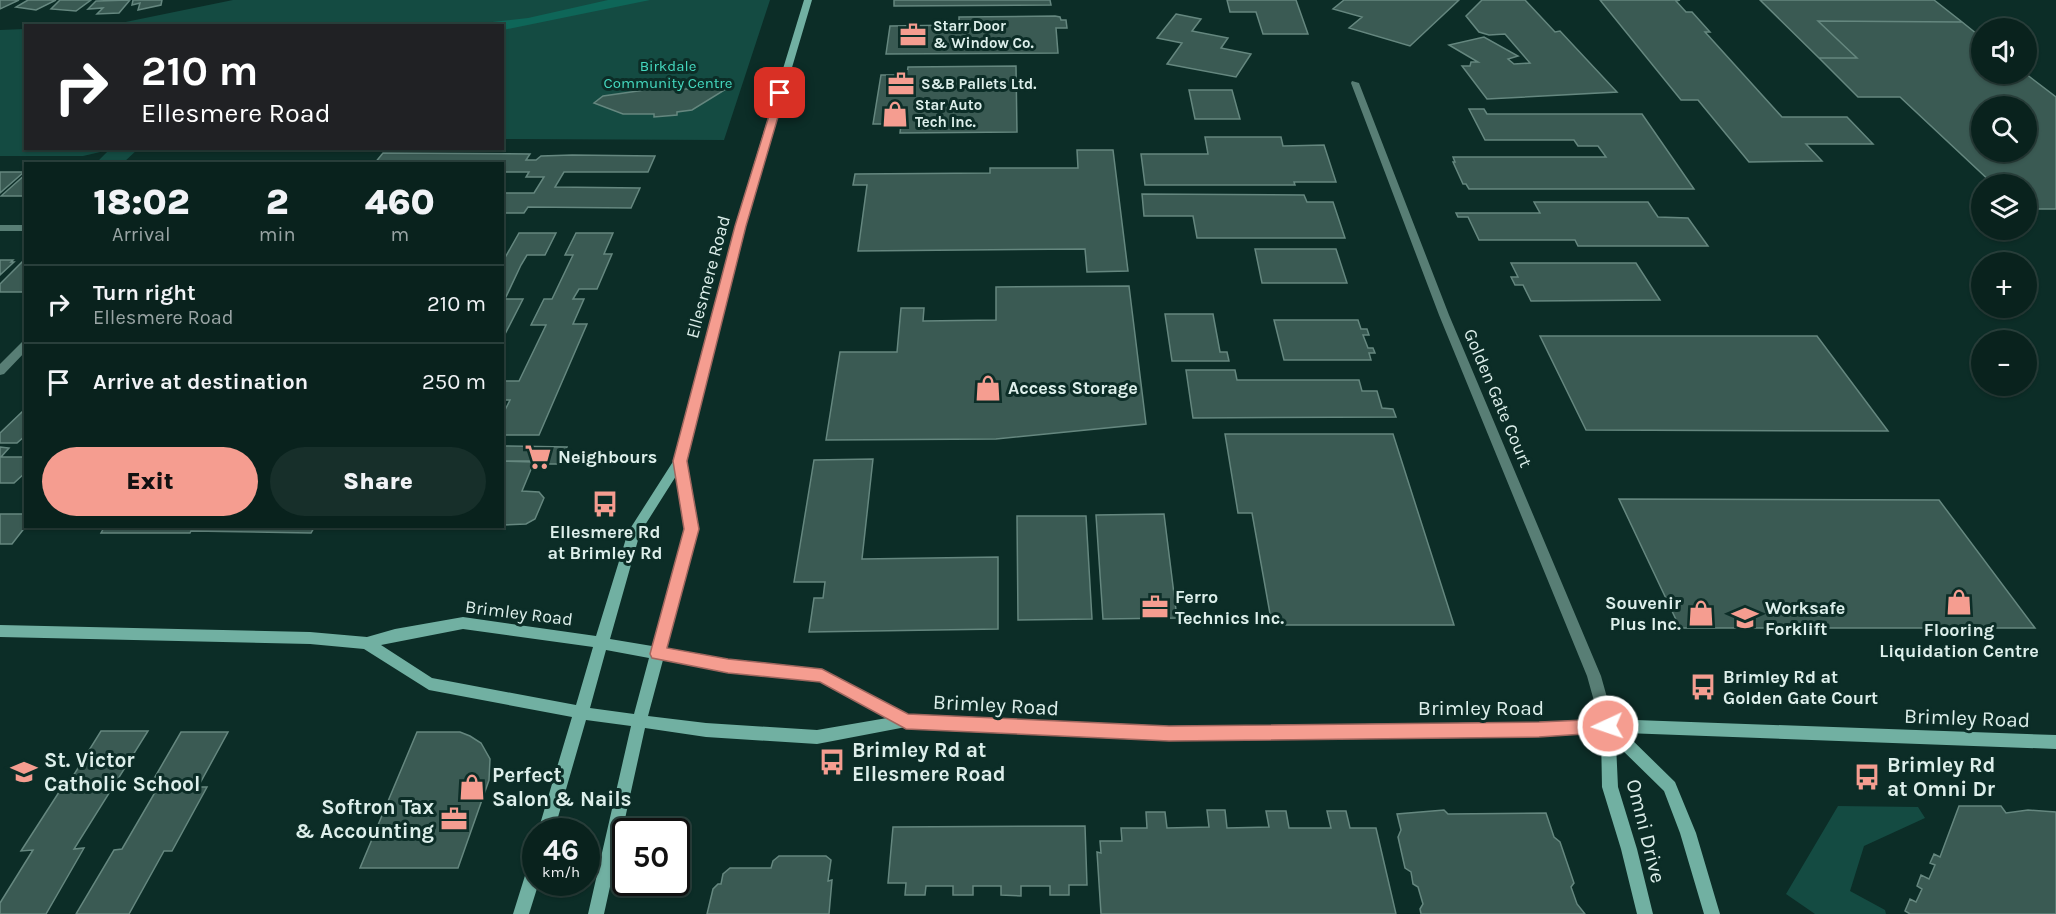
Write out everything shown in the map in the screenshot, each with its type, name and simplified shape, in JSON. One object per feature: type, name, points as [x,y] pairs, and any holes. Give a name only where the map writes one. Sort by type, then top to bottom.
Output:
[{"type":"main road","name":"Ellesmere Road","points":[[550,818],[583,713],[634,532],[680,461],[740,226],[808,0]]},
{"type":"main road","name":"Ellesmere Road","points":[[596,914],[639,722],[691,529],[680,461]]},
{"type":"main road","name":"Brimley Road","points":[[0,631],[310,638],[367,643],[395,635],[464,622],[602,643],[728,666],[822,676],[906,721]]},
{"type":"main road","name":"Brimley Road","points":[[367,643],[429,684],[639,722],[706,730],[816,737],[906,721],[1181,734],[1608,726],[2056,742]]},
{"type":"main road","name":"Omni Drive","points":[[1608,726],[1610,787],[1629,849],[1645,914]]},
{"type":"main road","name":"Omni Drive","points":[[1608,726],[1670,787],[1688,833],[1712,914]]},
{"type":"main road","points":[[521,914],[527,896]]},
{"type":"street","name":"Golden Gate Court","points":[[1355,83],[1444,315],[1594,676],[1608,726]]},
{"type":"street","points":[[0,228],[24,228]]},
{"type":"street","points":[[0,371],[24,346]]},
{"type":"green space","name":"Birkdale Community Centre","points":[[233,0],[770,0],[724,140],[504,139],[504,24],[116,24]]},
{"type":"green space","points":[[24,29],[24,150],[109,150],[83,156],[0,156],[0,30]]},
{"type":"green space","points":[[109,150],[137,150],[124,162],[97,162]]},
{"type":"green space","points":[[1838,806],[1918,807],[1925,818],[1864,846],[1850,891],[1885,910],[1886,914],[1815,914],[1786,894]]},
{"type":"shaded area","points":[[608,0],[650,0],[504,30],[504,24],[475,24],[528,18]]},
{"type":"building","points":[[0,0],[19,0],[0,9]]},
{"type":"building","points":[[28,0],[56,0],[36,10],[16,7]]},
{"type":"building","points":[[60,0],[91,0],[76,11],[51,9]]},
{"type":"building","points":[[130,0],[119,13],[97,14],[103,8],[88,9],[96,1]]},
{"type":"building","points":[[133,0],[162,0],[161,5],[138,10],[140,3],[132,5]]},
{"type":"building","points":[[894,0],[1050,0],[1051,5],[894,6]]},
{"type":"building","points":[[1227,0],[1296,0],[1308,34],[1263,34],[1256,12],[1230,12]]},
{"type":"building","points":[[1344,0],[1459,0],[1410,46],[1349,28],[1362,17],[1333,9]]},
{"type":"building","points":[[1482,0],[1525,0],[1555,32],[1560,31],[1617,92],[1487,99],[1462,66],[1470,66],[1471,62],[1478,62],[1449,45],[1484,37],[1518,56],[1508,59],[1514,64],[1530,63],[1505,34],[1489,35],[1479,32],[1466,16]]},
{"type":"building","points":[[1600,0],[1680,0],[1676,1],[1686,12],[1692,12],[1710,32],[1705,32],[1782,117],[1847,117],[1873,144],[1806,144],[1822,161],[1749,162],[1698,100],[1681,100]]},
{"type":"building","points":[[1760,0],[1934,0],[1962,22],[1818,21],[1857,58],[1819,58]]},
{"type":"building","points":[[1176,14],[1201,19],[1192,31],[1228,38],[1221,48],[1251,54],[1236,77],[1167,64],[1182,43],[1157,38]]},
{"type":"building","points":[[1055,16],[1066,20],[1067,28],[1056,28],[1058,53],[886,54],[890,26],[959,25],[959,17]]},
{"type":"building","points":[[1818,21],[1962,22],[1971,29],[1971,84],[2037,82],[2056,97],[2056,209],[2037,209],[2037,174],[1982,174],[1900,97],[1858,97],[1819,58],[1857,58]]},
{"type":"building","points":[[1016,66],[1017,132],[900,133],[901,124],[873,124],[881,75],[907,75],[908,67]]},
{"type":"building","points":[[715,81],[731,86],[692,110],[677,112],[677,115],[654,117],[654,114],[623,114],[594,103],[603,96],[652,89],[694,89]]},
{"type":"building","points":[[1189,90],[1232,90],[1240,119],[1195,119]]},
{"type":"building","points":[[1469,109],[1484,109],[1487,114],[1642,114],[1694,189],[1469,189],[1466,184],[1463,184],[1453,157],[1606,157],[1598,146],[1578,146],[1574,140],[1485,140]]},
{"type":"building","points":[[1205,137],[1281,137],[1283,146],[1324,145],[1336,182],[1294,182],[1295,185],[1145,185],[1141,154],[1208,154]]},
{"type":"building","points":[[1077,150],[1113,150],[1128,271],[1087,272],[1085,249],[858,251],[867,185],[853,185],[855,174],[990,173],[990,168],[1078,168]]},
{"type":"building","points":[[383,153],[530,154],[526,160],[536,160],[541,156],[572,155],[655,156],[648,172],[564,172],[555,187],[640,188],[631,208],[528,207],[524,213],[504,213],[504,193],[534,193],[544,177],[526,177],[529,172],[504,172],[504,162],[376,162]]},
{"type":"building","points":[[0,172],[24,172],[0,193]]},
{"type":"building","points":[[24,176],[24,196],[1,196]]},
{"type":"building","points":[[1142,194],[1304,195],[1307,202],[1333,202],[1345,238],[1197,238],[1193,216],[1144,216]]},
{"type":"building","points":[[1534,202],[1648,202],[1658,217],[1688,218],[1708,246],[1578,246],[1575,240],[1479,240],[1468,217],[1458,217],[1456,213],[1540,213]]},
{"type":"building","points":[[519,233],[556,233],[545,255],[527,255],[521,265],[505,299],[523,299],[504,336],[504,259]]},
{"type":"building","points":[[576,233],[613,233],[604,254],[612,254],[597,289],[579,289],[573,299],[584,299],[573,324],[587,324],[539,435],[504,435],[504,412],[510,400],[504,400],[504,381],[519,381],[546,325],[531,325],[544,299],[552,299],[573,255],[565,255]]},
{"type":"building","points":[[1255,249],[1336,249],[1347,283],[1262,283]]},
{"type":"building","points":[[0,260],[13,260],[11,262],[14,262],[0,275]]},
{"type":"building","points":[[24,261],[24,290],[22,292],[0,292],[0,284]]},
{"type":"building","points":[[1511,263],[1636,263],[1660,300],[1531,301],[1523,285],[1515,285],[1511,277],[1518,277]]},
{"type":"building","name":"Access Storage","points":[[1129,286],[1146,424],[996,439],[826,440],[840,352],[897,352],[901,308],[924,308],[923,321],[996,320],[996,287]]},
{"type":"building","points":[[1165,314],[1213,314],[1220,352],[1227,352],[1229,361],[1172,361]]},
{"type":"building","points":[[1274,320],[1358,320],[1361,329],[1367,329],[1369,335],[1363,335],[1368,348],[1373,348],[1375,353],[1369,353],[1371,360],[1284,360]]},
{"type":"building","points":[[1540,336],[1817,336],[1888,431],[1586,430]]},
{"type":"building","points":[[1186,370],[1235,370],[1237,380],[1359,380],[1362,391],[1377,391],[1382,408],[1393,409],[1396,417],[1193,418]]},
{"type":"building","points":[[24,411],[24,437],[17,443],[0,443],[0,433]]},
{"type":"building","points":[[1225,434],[1393,434],[1454,625],[1272,625],[1252,513],[1238,513]]},
{"type":"building","points":[[504,446],[567,447],[560,464],[534,464],[532,461],[504,461]]},
{"type":"building","points":[[0,447],[9,448],[1,457],[24,457],[24,474],[14,483],[0,483]]},
{"type":"building","points":[[873,459],[862,559],[998,557],[998,629],[809,632],[814,598],[823,598],[825,582],[794,582],[814,460]]},
{"type":"building","points":[[504,461],[534,462],[522,491],[539,492],[544,498],[535,519],[526,524],[504,525]]},
{"type":"building","points":[[1619,499],[1939,500],[2035,628],[1680,628]]},
{"type":"building","points":[[0,514],[24,514],[24,528],[12,544],[0,544]]},
{"type":"building","points":[[1164,514],[1177,618],[1103,619],[1096,515]]},
{"type":"building","points":[[1017,516],[1086,516],[1092,619],[1018,620]]},
{"type":"building","points":[[104,528],[314,528],[311,533],[191,531],[190,533],[101,533]]},
{"type":"building","points":[[101,731],[148,731],[74,849],[84,848],[46,914],[0,914],[0,903],[33,850],[21,851],[61,789],[65,789]]},
{"type":"building","points":[[181,732],[228,732],[198,787],[207,787],[172,851],[164,851],[129,914],[76,914],[114,850],[122,849],[157,789],[148,789]]},
{"type":"building","points":[[417,732],[460,732],[481,743],[490,759],[489,780],[458,868],[360,868]]},
{"type":"building","points":[[1959,806],[2001,806],[2006,813],[2028,810],[2056,812],[2056,914],[1910,914],[1905,911],[1910,899],[1916,902],[1922,889],[1917,886],[1921,875],[1929,879],[1935,865],[1930,863],[1934,854],[1940,857]]},
{"type":"building","points":[[1207,810],[1225,810],[1227,828],[1269,827],[1266,811],[1286,811],[1289,828],[1331,828],[1327,811],[1346,811],[1350,828],[1376,828],[1396,914],[1101,914],[1097,852],[1101,853],[1100,841],[1122,841],[1121,828],[1147,828],[1146,812],[1165,812],[1167,828],[1209,827]]},
{"type":"building","points":[[1444,810],[1448,814],[1546,813],[1554,837],[1560,842],[1574,883],[1571,887],[1577,904],[1585,914],[1421,914],[1420,909],[1423,904],[1418,887],[1413,884],[1411,872],[1405,868],[1398,837],[1401,830],[1397,814]]},
{"type":"building","points":[[1085,826],[1087,885],[1069,885],[1069,895],[1050,895],[1050,886],[1021,886],[1021,896],[1001,895],[1001,886],[973,886],[973,895],[953,895],[953,886],[926,886],[925,895],[905,895],[906,883],[888,883],[893,827]]},
{"type":"building","points":[[779,856],[826,856],[831,860],[828,881],[832,880],[829,914],[707,914],[713,889],[721,884],[723,874],[730,868],[771,868],[773,861]]},
{"type":"place","name":"Starr Door & Window Co.","points":[[913,35]]},
{"type":"place","name":"S&B Pallets Ltd.","points":[[901,84]]},
{"type":"place","name":"Star Auto Tech Inc.","points":[[895,114]]},
{"type":"place","name":"Access Storage","points":[[988,388]]},
{"type":"place","name":"Neighbours","points":[[538,457]]},
{"type":"place","name":"Ellesmere Rd at Brimley Rd","points":[[605,504]]},
{"type":"place","name":"Flooring Liquidation Centre","points":[[1959,602]]},
{"type":"place","name":"Ferro Technics Inc.","points":[[1155,607]]},
{"type":"place","name":"Souvenir Plus Inc.","points":[[1701,613]]},
{"type":"place","name":"Worksafe Forklift","points":[[1745,618]]},
{"type":"place","name":"Brimley Rd at Golden Gate Court","points":[[1703,687]]},
{"type":"place","name":"Brimley Rd at Ellesmere Road","points":[[832,762]]},
{"type":"place","name":"St. Victor Catholic School","points":[[24,772]]},
{"type":"place","name":"Brimley Rd at Omni Dr","points":[[1867,777]]},
{"type":"place","name":"Perfect Salon & Nails","points":[[472,787]]},
{"type":"place","name":"Softron Tax & Accounting","points":[[454,819]]},
{"type":"route","points":[[780,93],[740,226],[680,461],[691,529],[658,654],[728,666],[822,676],[906,721],[978,726],[1240,734],[1608,726]]}]
